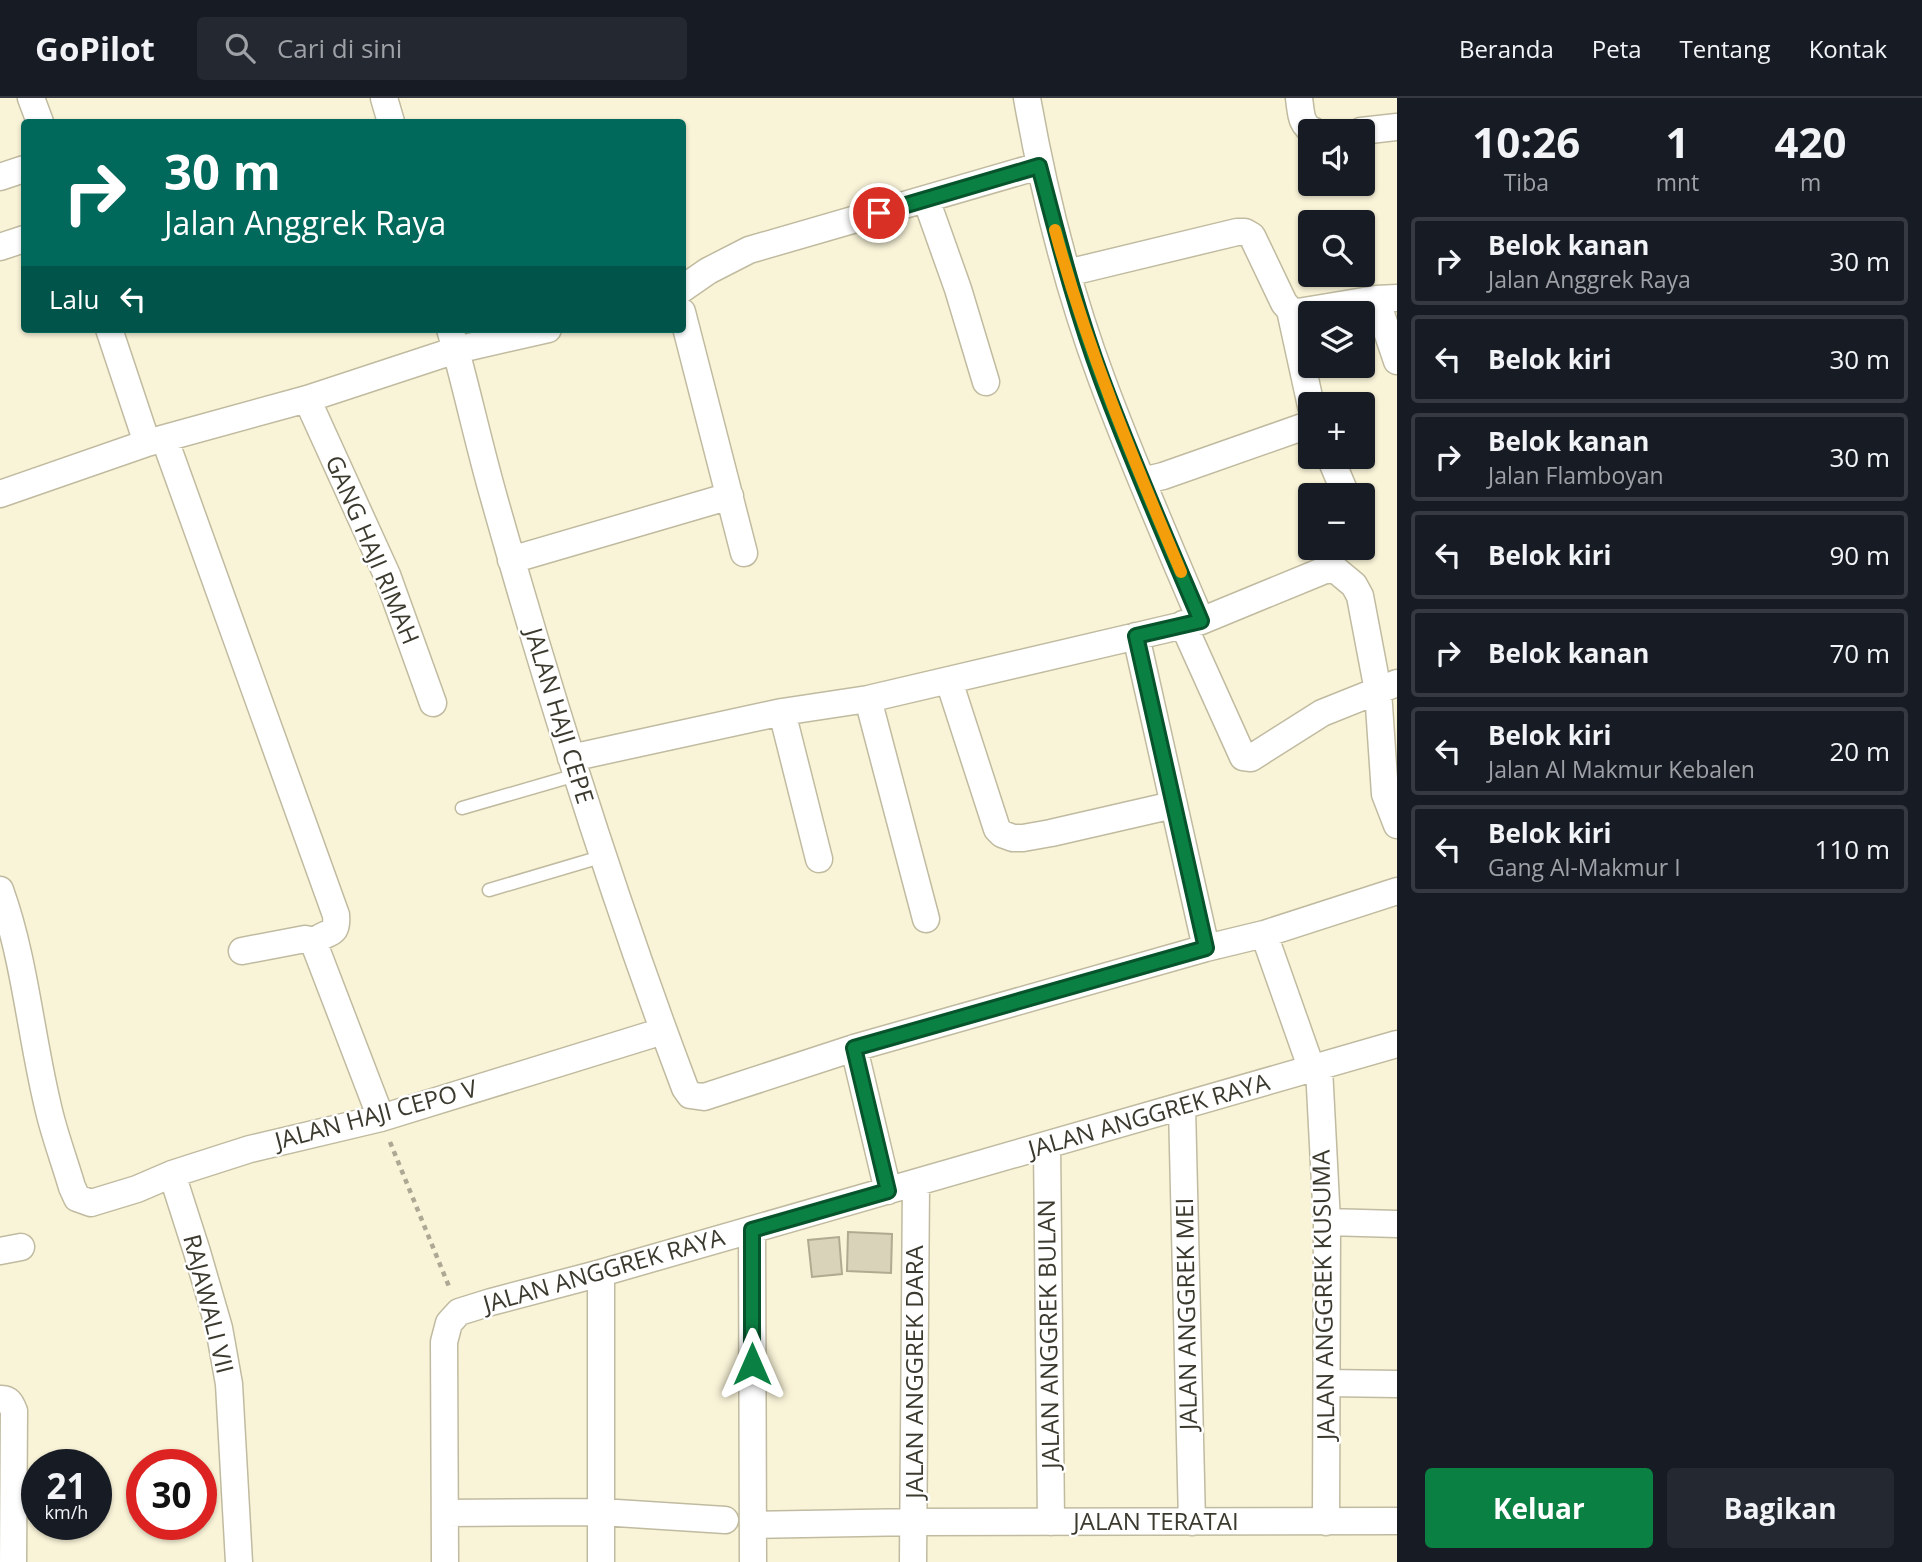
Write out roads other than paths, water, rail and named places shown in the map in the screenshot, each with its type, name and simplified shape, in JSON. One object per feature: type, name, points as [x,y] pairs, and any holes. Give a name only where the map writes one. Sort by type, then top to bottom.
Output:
[{"type":"street","points":[[384,98],[390,119]]},
{"type":"street","points":[[1027,98],[1039,166],[1067,274],[1101,379],[1142,481],[1243,757],[1251,758],[1322,713],[1388,687]]},
{"type":"street","points":[[1299,98],[1302,119]]},
{"type":"street","points":[[1375,129],[1397,127]]},
{"type":"street","points":[[686,286],[708,271],[749,250],[1039,166]]},
{"type":"street","points":[[0,177],[21,170]]},
{"type":"street","points":[[926,200],[958,289],[986,382]]},
{"type":"street","points":[[1067,274],[1245,232],[1252,236],[1284,303],[1290,310],[1308,392]]},
{"type":"street","points":[[0,247],[21,240]]},
{"type":"street","points":[[1290,310],[1298,312],[1387,299],[1397,361]]},
{"type":"street","points":[[686,327],[744,553]]},
{"type":"street","points":[[111,333],[156,441],[336,915],[337,926],[333,933],[320,937],[315,942]]},
{"type":"street","points":[[0,494],[156,441],[307,399],[453,339],[510,333]]},
{"type":"street","name":"JALAN HAJI CEPE","points":[[453,339],[511,560],[573,766],[685,1088],[690,1095],[704,1097],[854,1048]]},
{"type":"street","name":"GANG HAJI RIMAH","points":[[307,399],[387,575],[433,703]]},
{"type":"street","points":[[1142,481],[1298,429]]},
{"type":"street","points":[[511,560],[730,496]]},
{"type":"street","points":[[573,766],[782,712],[868,699],[1192,623],[1325,570],[1338,560]]},
{"type":"street","points":[[1340,560],[1360,596],[1388,687],[1385,794],[1397,825]]},
{"type":"street","points":[[1136,636],[1206,948]]},
{"type":"street","points":[[948,681],[997,829],[1002,834],[1023,838],[1173,805]]},
{"type":"street","points":[[868,699],[926,919]]},
{"type":"street","points":[[782,712],[819,859]]},
{"type":"street","name":"JALAN HAJI CEPO V","points":[[0,890],[18,955],[50,1115],[77,1198],[91,1203],[250,1149],[380,1118],[663,1031]]},
{"type":"street","points":[[888,1191],[854,1048],[1264,934],[1397,891]]},
{"type":"street","name":"JALAN ANGGREK KUSUMA","points":[[1264,934],[1315,1069],[1326,1222],[1326,1522]]},
{"type":"street","points":[[242,951],[305,939],[315,942]]},
{"type":"street","points":[[315,942],[380,1118]]},
{"type":"street","name":"JALAN ANGGREK RAYA","points":[[445,1562],[444,1342],[449,1323],[459,1312],[1397,1044]]},
{"type":"street","name":"JALAN ANGGREK MEI","points":[[1182,1107],[1192,1522]]},
{"type":"street","name":"JALAN ANGGREK BULAN","points":[[1047,1145],[1051,1522]]},
{"type":"street","name":"RAJAWALI VII","points":[[172,1174],[219,1328],[229,1384],[239,1562]]},
{"type":"street","name":"JALAN ANGGREK DARA","points":[[913,1562],[916,1183]]},
{"type":"street","points":[[1326,1222],[1397,1224]]},
{"type":"street","points":[[752,1230],[753,1562]]},
{"type":"street","points":[[601,1273],[601,1562]]},
{"type":"street","points":[[1326,1383],[1397,1384]]},
{"type":"street","points":[[0,1399],[10,1402],[13,1411],[8,1550]]},
{"type":"street","points":[[445,1513],[601,1512],[724,1520]]},
{"type":"street","name":"JALAN TERATAI","points":[[753,1525],[1397,1521]]},
{"type":"lane","points":[[462,808],[573,766]]},
{"type":"lane","points":[[489,890],[604,856]]}]
